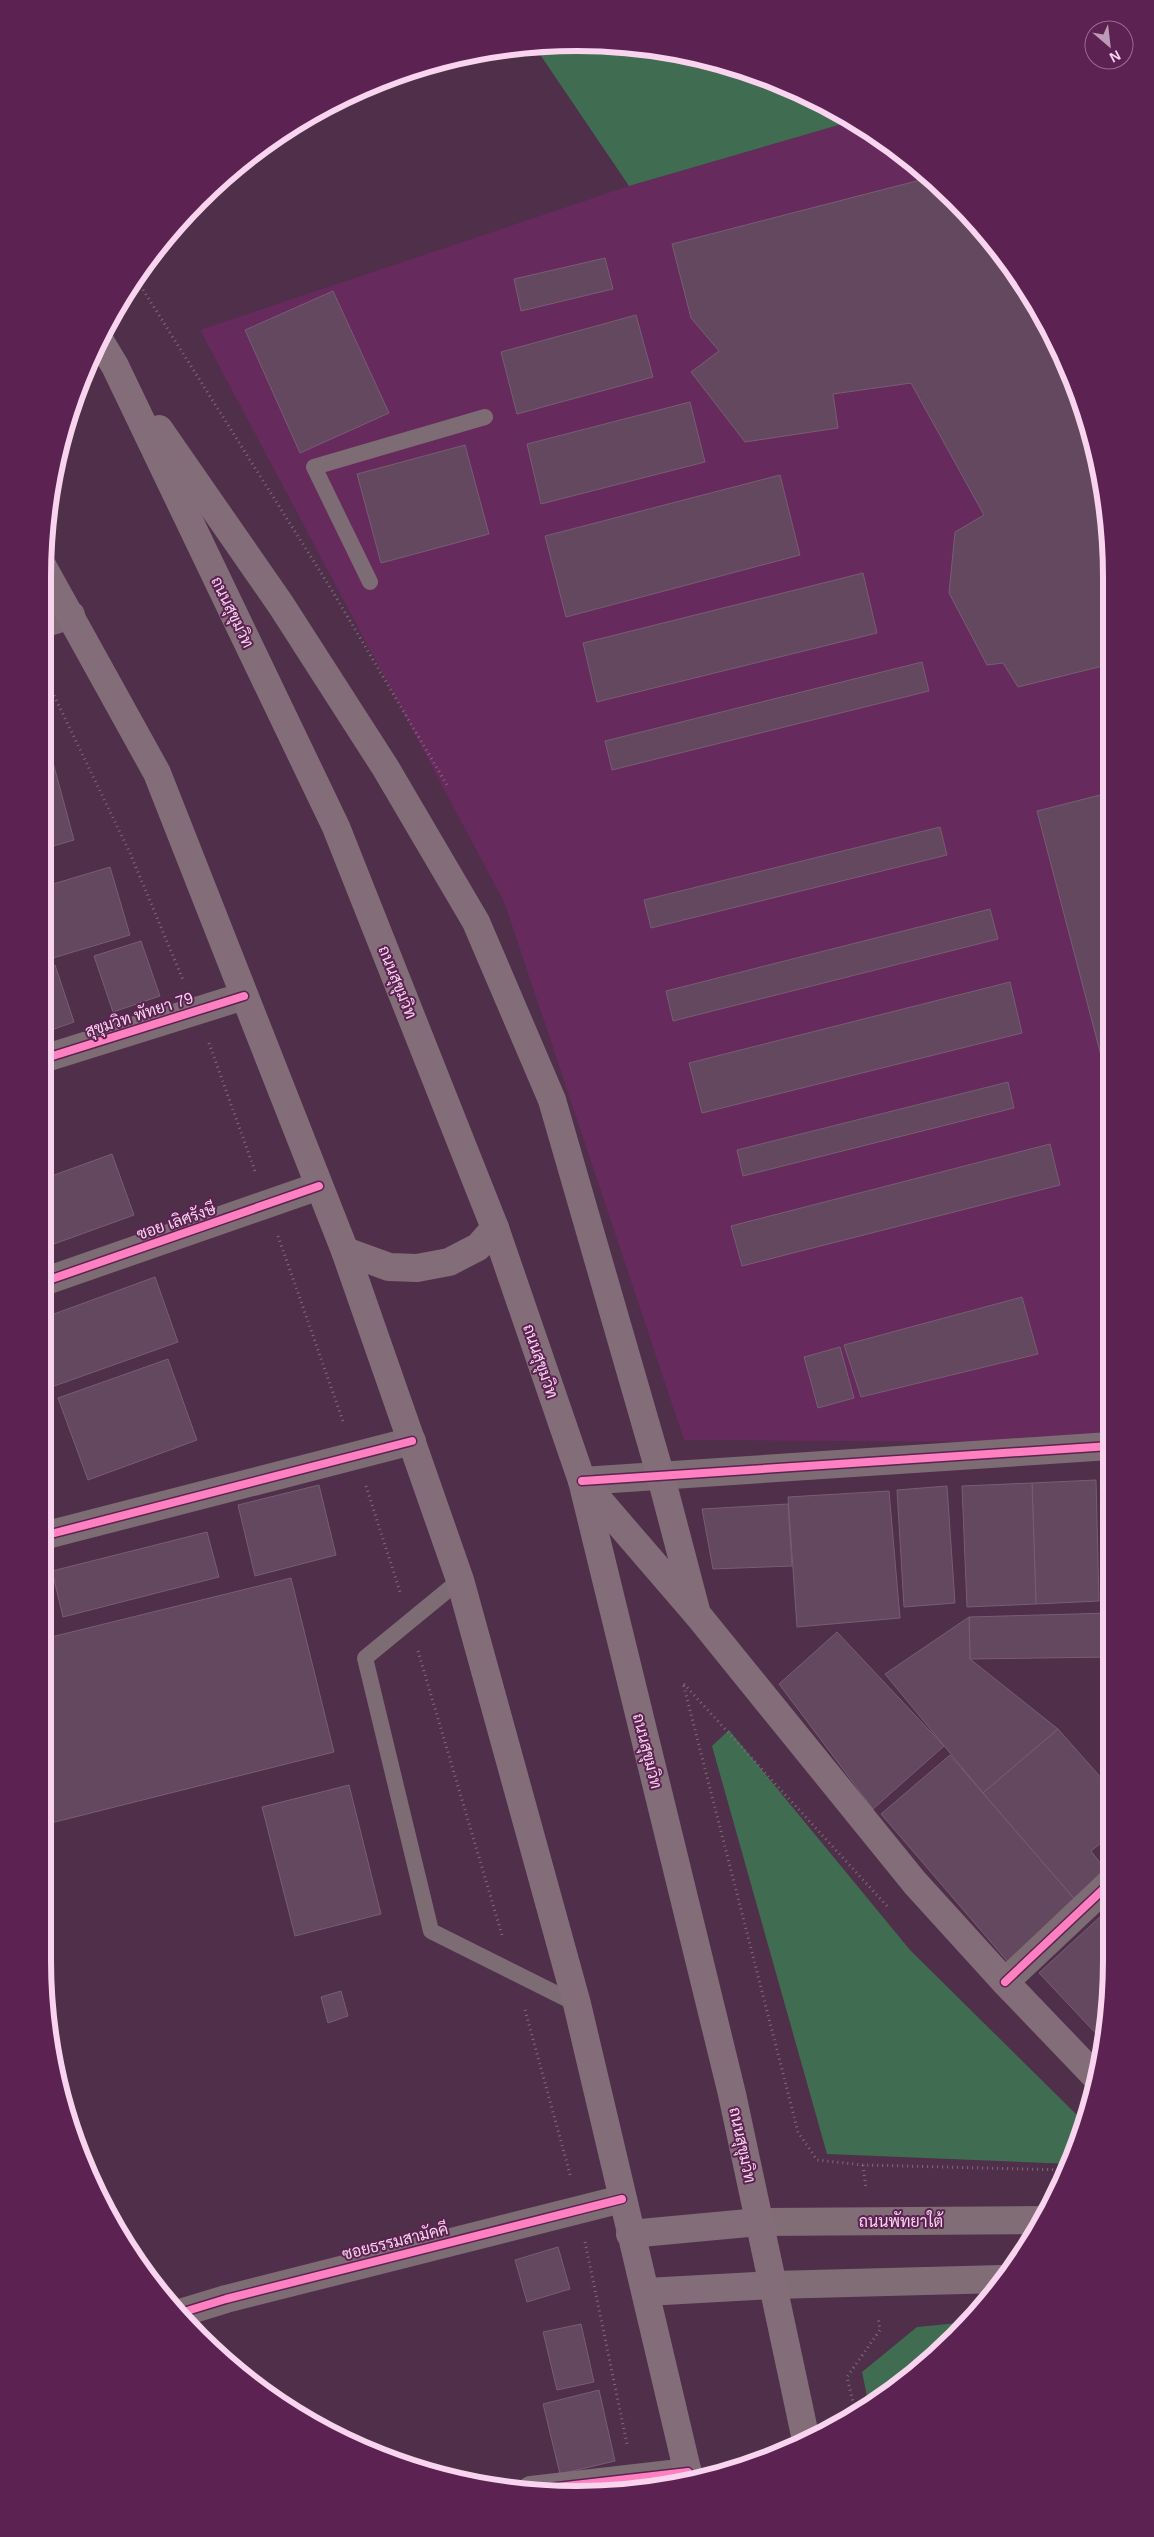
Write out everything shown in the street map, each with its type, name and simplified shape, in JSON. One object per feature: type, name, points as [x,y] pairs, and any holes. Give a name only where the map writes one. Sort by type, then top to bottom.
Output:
[{"type":"highway","name":"ถนนสุขุมวิท","points":[[104,347],[115,366],[336,827],[496,1228],[582,1481],[732,2094],[805,2434]]},
{"type":"highway","points":[[115,366],[282,605],[385,767],[476,922],[552,1100],[661,1477],[697,1614]]},
{"type":"highway","points":[[51,579],[157,773],[345,1251],[460,1580],[577,2004],[688,2474]]},
{"type":"highway","points":[[345,1251],[389,1267],[417,1268],[448,1262],[471,1251],[478,1247],[496,1228]]},
{"type":"highway","points":[[582,1481],[697,1614],[915,1883],[1005,1982],[1091,2072]]},
{"type":"highway","points":[[630,2234],[759,2222]]},
{"type":"highway","points":[[646,2292],[773,2284]]},
{"type":"main road","name":"ถนนพัทยาใต้","points":[[759,2222],[1034,2220]]},
{"type":"main road","points":[[773,2284],[994,2280]]},
{"type":"street","points":[[51,621],[71,615]]},
{"type":"street","name":"สุขุมวิท พัทยา 79","points":[[51,1057],[244,996]]},
{"type":"street","name":"ซอย เลิศรังษี","points":[[51,1279],[319,1186]]},
{"type":"street","points":[[51,1534],[412,1441]]},
{"type":"street","points":[[582,1481],[1103,1446]]},
{"type":"street","points":[[1005,1982],[1103,1890]]},
{"type":"street","name":"ซอยธรรมสามัคคี","points":[[186,2311],[235,2297],[622,2199]]},
{"type":"street","points":[[568,2486],[634,2478],[671,2477]]},
{"type":"lane","points":[[370,582],[314,467],[485,417]]},
{"type":"lane","points":[[460,1580],[365,1658],[431,1931],[577,2004]]},
{"type":"path","points":[[140,285],[333,592],[447,785]]},
{"type":"path","points":[[51,692],[130,853],[196,1011],[386,1543],[514,1972],[564,2149],[634,2478]]},
{"type":"path","points":[[890,1910],[684,1683],[798,2132],[817,2160],[863,2165],[1059,2170]]},
{"type":"shaded area","points":[[843,124],[897,160],[924,182],[949,205],[994,257],[1017,290],[1093,472],[1102,543],[1103,577],[1103,1443],[684,1440],[505,904],[200,330],[629,186]]},
{"type":"green space","points":[[539,52],[611,52],[680,61],[746,79],[778,91],[810,105],[843,124],[629,186]]},
{"type":"green space","points":[[729,1730],[910,1950],[1079,2117],[1062,2164],[827,2154],[712,1746]]},
{"type":"green space","points":[[957,2323],[924,2355],[867,2398],[862,2372],[917,2327]]},
{"type":"building","points":[[921,180],[949,205],[994,257],[1032,314],[1049,344],[1075,408],[1093,474],[1102,543],[1103,666],[1018,687],[1003,663],[987,665],[949,593],[955,532],[984,515],[911,383],[833,394],[838,428],[745,442],[691,372],[719,351],[691,318],[672,244]]},
{"type":"building","points":[[605,258],[613,289],[521,311],[514,279]]},
{"type":"building","points":[[333,291],[389,413],[300,453],[245,330]]},
{"type":"building","points":[[636,315],[653,377],[517,414],[501,352]]},
{"type":"building","points":[[690,402],[705,462],[541,504],[527,444]]},
{"type":"building","points":[[465,445],[489,534],[381,563],[357,474]]},
{"type":"building","points":[[780,475],[800,555],[566,617],[545,536]]},
{"type":"building","points":[[863,573],[877,633],[597,702],[583,643]]},
{"type":"building","points":[[922,662],[929,691],[612,770],[605,741]]},
{"type":"building","points":[[51,755],[74,840],[51,847]]},
{"type":"building","points":[[1103,794],[1103,1063],[1037,811]]},
{"type":"building","points":[[940,827],[947,855],[651,928],[644,900]]},
{"type":"building","points":[[110,867],[130,935],[51,959],[51,885]]},
{"type":"building","points":[[990,909],[998,939],[673,1021],[666,991]]},
{"type":"building","points":[[141,941],[160,996],[113,1012],[94,956]]},
{"type":"building","points":[[55,965],[74,1022],[51,1030],[51,966]]},
{"type":"building","points":[[1010,982],[1022,1033],[702,1113],[689,1063]]},
{"type":"building","points":[[1008,1082],[1014,1108],[743,1176],[737,1150]]},
{"type":"building","points":[[1050,1144],[1060,1185],[742,1266],[731,1226]]},
{"type":"building","points":[[112,1154],[134,1215],[51,1245],[51,1176]]},
{"type":"building","points":[[155,1277],[178,1342],[51,1387],[51,1315]]},
{"type":"building","points":[[1022,1297],[1038,1354],[861,1397],[844,1345]]},
{"type":"building","points":[[840,1347],[854,1398],[818,1408],[804,1357]]},
{"type":"building","points":[[168,1359],[197,1440],[88,1480],[58,1398]]},
{"type":"building","points":[[1096,1480],[1099,1601],[1036,1604],[1032,1483]]},
{"type":"building","points":[[1032,1483],[1036,1604],[967,1607],[962,1486]]},
{"type":"building","points":[[319,1485],[336,1555],[255,1576],[238,1505]]},
{"type":"building","points":[[947,1486],[955,1603],[904,1607],[897,1490]]},
{"type":"building","points":[[889,1491],[900,1618],[797,1627],[788,1497]]},
{"type":"building","points":[[788,1504],[792,1566],[713,1569],[702,1509]]},
{"type":"building","points":[[207,1532],[219,1577],[63,1617],[52,1571]]},
{"type":"building","points":[[291,1578],[334,1752],[51,1823],[51,1637]]},
{"type":"building","points":[[1103,1613],[1103,1657],[970,1659],[969,1617]]},
{"type":"building","points":[[969,1617],[970,1659],[1058,1729],[983,1793],[885,1674]]},
{"type":"building","points":[[837,1632],[944,1746],[873,1809],[779,1684]]},
{"type":"building","points":[[1058,1729],[1103,1780],[1103,1841],[1091,1851],[1103,1867],[1103,1876],[1077,1902],[983,1793]]},
{"type":"building","points":[[950,1755],[1077,1902],[1008,1962],[881,1814]]},
{"type":"building","points":[[349,1785],[381,1914],[295,1936],[262,1807]]},
{"type":"building","points":[[1102,1915],[1102,1994],[1097,2035],[1039,1973]]},
{"type":"building","points":[[341,1991],[348,2016],[328,2023],[321,1997]]},
{"type":"building","points":[[558,2247],[570,2289],[527,2302],[515,2260]]},
{"type":"building","points":[[581,2324],[594,2382],[557,2390],[543,2332]]},
{"type":"building","points":[[599,2390],[615,2461],[560,2474],[543,2404]]},
{"type":"cycle path","points":[[51,1056],[244,996]]},
{"type":"cycle path","points":[[51,1279],[319,1186]]},
{"type":"cycle path","points":[[51,1534],[412,1441]]},
{"type":"cycle path","points":[[582,1481],[1103,1446]]},
{"type":"cycle path","points":[[1005,1982],[1103,1890]]},
{"type":"cycle path","points":[[186,2311],[226,2299],[622,2199]]},
{"type":"cycle path","points":[[568,2486],[688,2472]]}]
